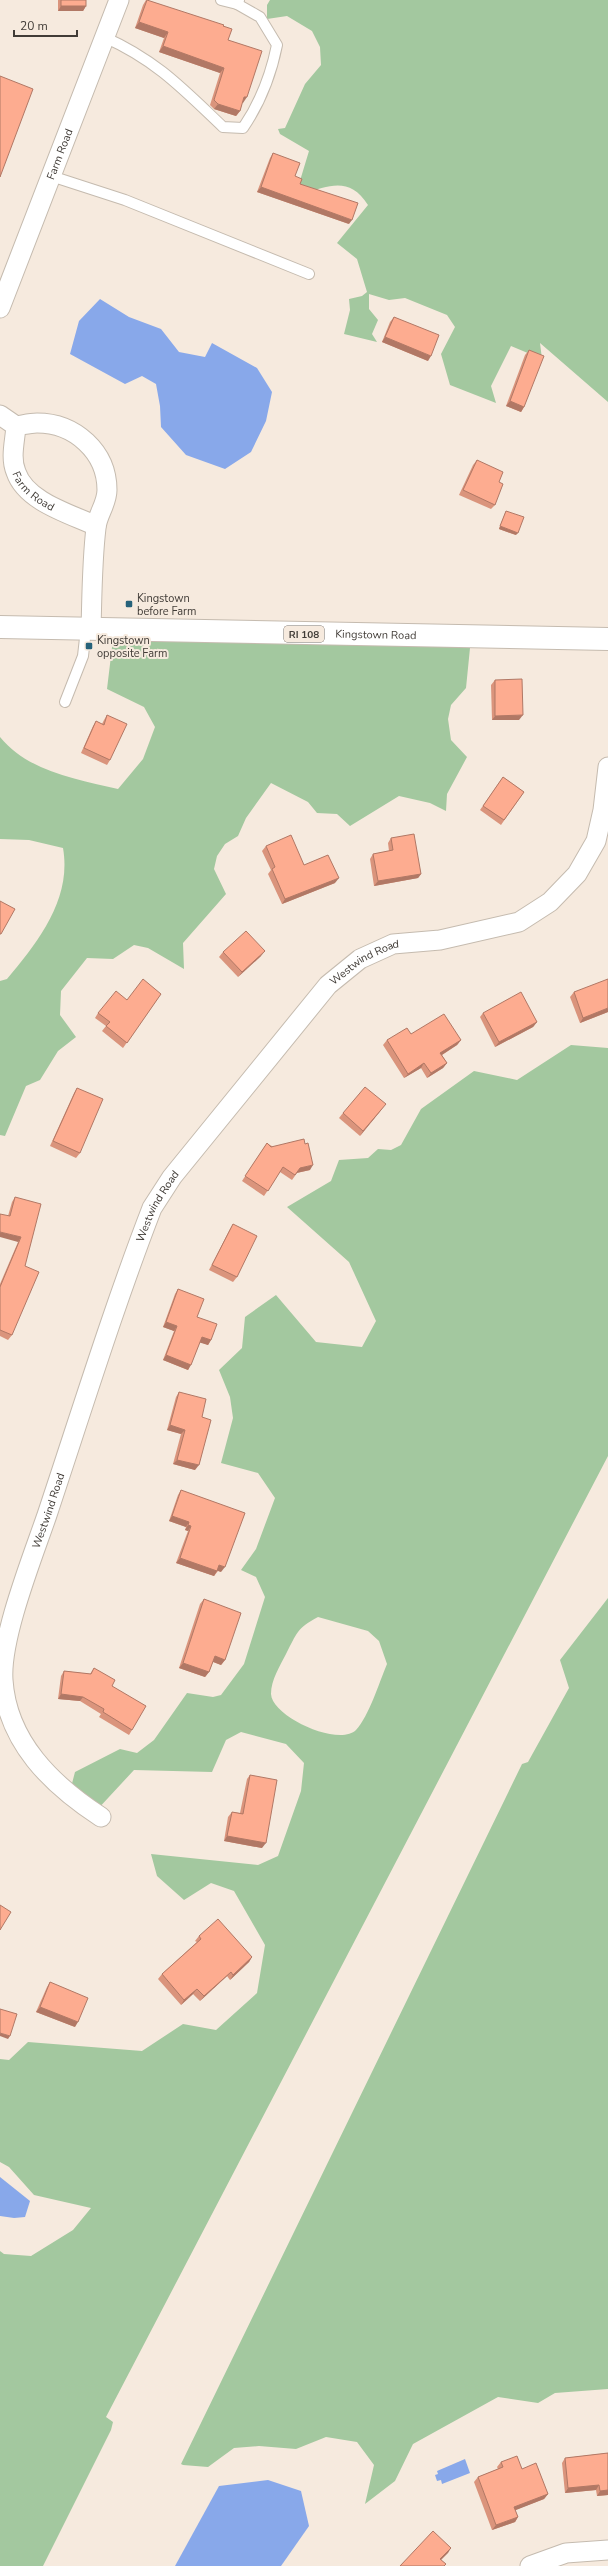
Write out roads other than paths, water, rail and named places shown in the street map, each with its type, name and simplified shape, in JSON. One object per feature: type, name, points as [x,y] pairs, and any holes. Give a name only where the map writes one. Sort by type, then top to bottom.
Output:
[{"type":"main road","name":"Kingstown Road","points":[[0,627],[608,639]]},
{"type":"street","name":"Farm Road","points":[[0,308],[118,0]]},
{"type":"street","points":[[0,415],[16,426],[38,423],[53,426],[87,441],[97,454],[104,469],[107,490],[103,510],[96,526],[89,629]]},
{"type":"street","name":"Farm Road","points":[[16,426],[13,458],[16,473],[25,488],[38,498],[96,526]]},
{"type":"street","name":"Westwind Road","points":[[101,1817],[75,1800],[44,1773],[23,1745],[8,1712],[2,1679],[7,1640],[30,1567],[152,1208],[172,1177],[328,985],[360,959],[393,944],[440,940],[519,922],[550,902],[577,874],[596,841],[603,810],[608,767]]},
{"type":"street","points":[[530,2566],[566,2553],[608,2550]]},
{"type":"lane","points":[[104,37],[131,49],[171,77],[223,127],[243,128],[255,110],[273,69],[277,45],[260,17],[238,2],[221,0]]},
{"type":"lane","points":[[51,176],[125,200],[309,274]]},
{"type":"lane","points":[[65,702],[83,656],[89,629]]},
{"type":"water","points":[[100,299],[129,317],[161,329],[179,352],[205,357],[212,343],[257,368],[272,392],[266,421],[251,452],[225,469],[186,455],[161,427],[160,406],[156,384],[142,376],[125,384],[70,354],[79,321]]},
{"type":"water","points":[[0,2177],[30,2201],[25,2217],[14,2218],[0,2216]]},
{"type":"water","points":[[465,2459],[470,2473],[442,2484],[441,2480],[437,2481],[435,2475],[438,2474],[437,2471]]},
{"type":"water","points":[[268,2480],[301,2491],[309,2526],[281,2566],[175,2566],[219,2486]]},
{"type":"place","name":"Kingstown before Farm","points":[[129,604]]},
{"type":"place","name":"Kingstown opposite Farm","points":[[89,646]]}]
